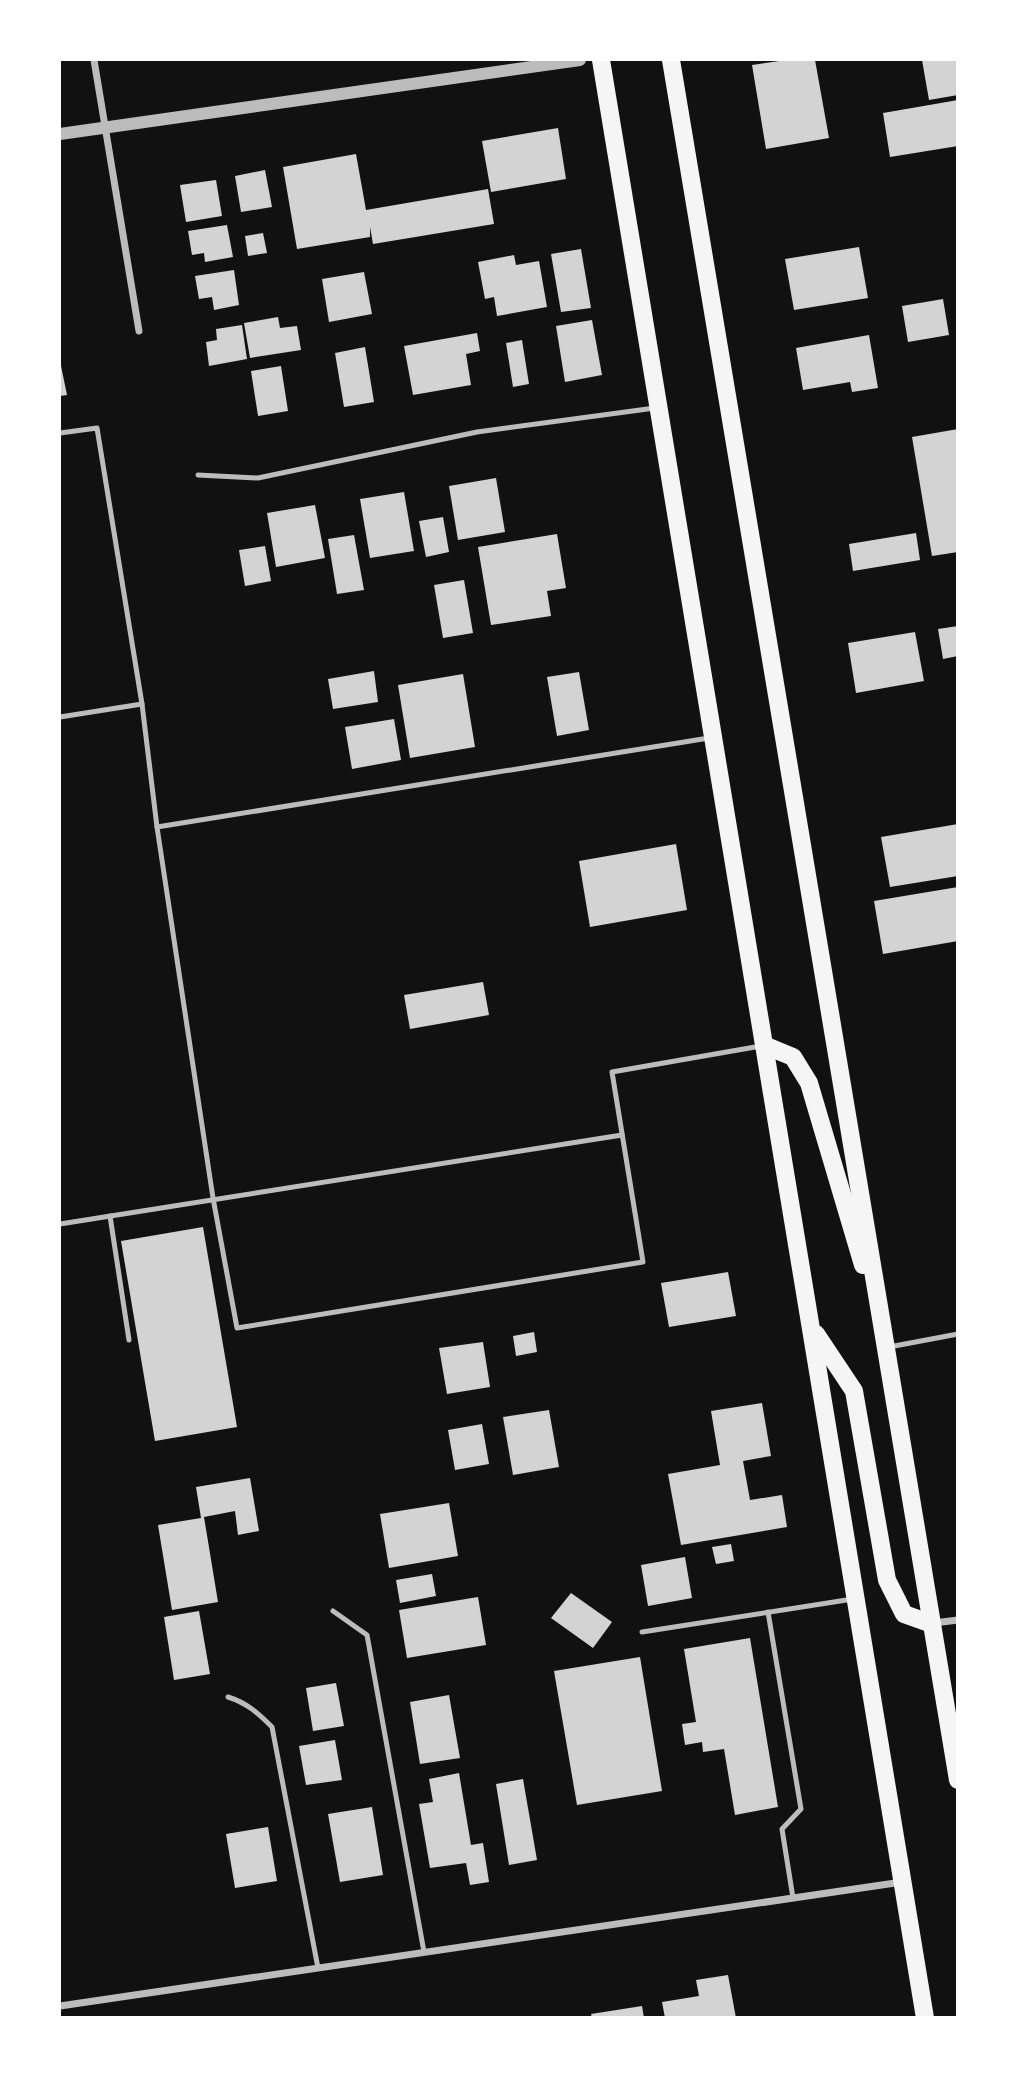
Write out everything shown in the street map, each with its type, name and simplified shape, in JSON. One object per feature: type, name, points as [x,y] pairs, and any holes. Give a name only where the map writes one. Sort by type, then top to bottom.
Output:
[{"type":"main road","points":[[601,60],[925,2018]]},
{"type":"main road","points":[[671,60],[957,1780]]},
{"type":"main road","points":[[764,1045],[793,1057],[809,1083],[885,1343]]},
{"type":"main road","points":[[812,1328],[854,1391],[887,1580],[904,1614],[932,1624]]},
{"type":"street","points":[[94,60],[139,331]]},
{"type":"street","points":[[60,134],[580,60]]},
{"type":"street","points":[[932,1624],[957,1620]]},
{"type":"street","points":[[60,2006],[903,1882]]},
{"type":"lane","points":[[198,475],[258,478],[477,432],[659,408]]},
{"type":"lane","points":[[60,433],[97,428],[142,704],[157,828],[213,1198],[237,1328],[643,1262],[612,1072],[764,1045]]},
{"type":"lane","points":[[60,717],[142,704]]},
{"type":"lane","points":[[157,828],[713,737]]},
{"type":"lane","points":[[60,1224],[622,1135]]},
{"type":"lane","points":[[110,1216],[129,1340]]},
{"type":"lane","points":[[885,1343],[957,1334]]},
{"type":"lane","points":[[642,1632],[856,1598]]},
{"type":"lane","points":[[333,1611],[367,1635],[424,1952]]},
{"type":"lane","points":[[768,1612],[801,1809],[782,1829],[793,1898]]},
{"type":"lane","points":[[228,1697],[255,1710],[272,1727],[318,1968]]},
{"type":"building","points":[[786,60],[815,60],[829,138],[766,149],[752,65]]},
{"type":"building","points":[[922,60],[958,60],[958,95],[929,100]]},
{"type":"building","points":[[958,100],[958,146],[890,157],[883,113]]},
{"type":"building","points":[[558,128],[566,179],[491,192],[482,141]]},
{"type":"building","points":[[356,154],[366,210],[488,189],[494,224],[373,244],[370,227],[370,237],[297,249],[283,167]]},
{"type":"building","points":[[265,170],[272,207],[241,212],[235,176]]},
{"type":"building","points":[[216,180],[222,216],[186,222],[180,185]]},
{"type":"building","points":[[227,225],[233,257],[205,262],[204,253],[192,255],[188,231]]},
{"type":"building","points":[[263,233],[267,253],[248,256],[245,236]]},
{"type":"building","points":[[859,247],[868,298],[794,310],[785,259]]},
{"type":"building","points":[[581,249],[591,308],[561,312],[551,254]]},
{"type":"building","points":[[514,255],[516,265],[539,261],[547,307],[497,316],[494,297],[485,299],[478,262]]},
{"type":"building","points":[[234,270],[239,305],[214,310],[212,297],[199,299],[195,276]]},
{"type":"building","points":[[364,272],[372,314],[329,322],[322,279]]},
{"type":"building","points":[[943,299],[949,335],[908,342],[902,306]]},
{"type":"building","points":[[278,317],[280,328],[297,326],[301,350],[250,358],[244,323]]},
{"type":"building","points":[[592,320],[602,375],[565,382],[556,326]]},
{"type":"building","points":[[242,325],[247,359],[209,366],[206,342],[217,340],[216,329]]},
{"type":"building","points":[[477,333],[480,351],[466,354],[471,385],[413,395],[404,346]]},
{"type":"building","points":[[869,335],[878,388],[852,392],[850,382],[803,390],[796,348]]},
{"type":"building","points":[[522,340],[529,384],[513,387],[506,343]]},
{"type":"building","points":[[365,347],[374,402],[344,407],[335,353]]},
{"type":"building","points":[[60,361],[67,395],[60,396]]},
{"type":"building","points":[[281,366],[288,411],[258,416],[251,371]]},
{"type":"building","points":[[958,429],[958,552],[932,556],[912,437]]},
{"type":"building","points":[[496,478],[505,532],[458,540],[449,486]]},
{"type":"building","points":[[404,492],[414,551],[370,558],[360,499]]},
{"type":"building","points":[[315,505],[325,558],[276,567],[267,513]]},
{"type":"building","points":[[443,517],[449,552],[426,557],[419,521]]},
{"type":"building","points":[[916,533],[920,560],[853,571],[849,544]]},
{"type":"building","points":[[557,534],[566,588],[547,591],[551,616],[491,625],[478,547]]},
{"type":"building","points":[[354,535],[364,590],[337,594],[328,539]]},
{"type":"building","points":[[265,546],[271,581],[245,586],[239,550]]},
{"type":"building","points":[[464,580],[473,633],[443,638],[434,585]]},
{"type":"building","points":[[958,626],[958,656],[943,659],[938,629]]},
{"type":"building","points":[[915,632],[924,681],[856,693],[848,643]]},
{"type":"building","points":[[374,671],[378,702],[333,709],[328,679]]},
{"type":"building","points":[[579,672],[589,730],[557,736],[547,677]]},
{"type":"building","points":[[463,674],[475,747],[410,758],[398,685]]},
{"type":"building","points":[[394,719],[401,760],[352,769],[345,727]]},
{"type":"building","points":[[958,824],[958,876],[890,887],[881,837]]},
{"type":"building","points":[[676,844],[687,910],[590,927],[579,861]]},
{"type":"building","points":[[958,887],[958,941],[883,954],[874,901]]},
{"type":"building","points":[[483,982],[489,1015],[410,1029],[404,995]]},
{"type":"building","points":[[203,1227],[237,1427],[155,1441],[121,1241]]},
{"type":"building","points":[[728,1272],[736,1316],[669,1327],[661,1283]]},
{"type":"building","points":[[534,1332],[537,1352],[516,1356],[513,1336]]},
{"type":"building","points":[[483,1342],[490,1387],[447,1394],[439,1348]]},
{"type":"building","points":[[762,1403],[771,1456],[743,1461],[750,1500],[782,1495],[787,1527],[681,1545],[668,1474],[720,1465],[711,1411]]},
{"type":"building","points":[[549,1410],[559,1467],[513,1475],[503,1417]]},
{"type":"building","points":[[482,1424],[489,1464],[455,1470],[448,1430]]},
{"type":"building","points":[[250,1478],[259,1531],[238,1535],[235,1511],[204,1517],[218,1602],[172,1610],[158,1525],[201,1518],[196,1487]]},
{"type":"building","points":[[449,1503],[458,1556],[389,1568],[380,1514]]},
{"type":"building","points":[[731,1544],[734,1561],[716,1564],[712,1547]]},
{"type":"building","points":[[685,1557],[692,1598],[648,1606],[641,1565]]},
{"type":"building","points":[[432,1574],[436,1596],[400,1603],[396,1580]]},
{"type":"building","points":[[571,1593],[612,1622],[593,1648],[551,1618]]},
{"type":"building","points":[[478,1597],[486,1645],[407,1658],[399,1610]]},
{"type":"building","points":[[199,1611],[210,1674],[174,1680],[164,1617]]},
{"type":"building","points":[[750,1638],[778,1807],[735,1815],[724,1749],[703,1752],[702,1742],[685,1745],[682,1724],[696,1722],[684,1649]]},
{"type":"building","points":[[640,1657],[662,1791],[577,1805],[554,1671]]},
{"type":"building","points":[[336,1683],[344,1726],[313,1731],[306,1688]]},
{"type":"building","points":[[449,1695],[460,1758],[420,1764],[410,1702]]},
{"type":"building","points":[[335,1740],[342,1780],[306,1785],[299,1746]]},
{"type":"building","points":[[459,1773],[471,1845],[483,1843],[489,1882],[470,1885],[466,1863],[430,1868],[419,1804],[433,1802],[429,1779]]},
{"type":"building","points":[[523,1779],[537,1860],[509,1865],[496,1784]]},
{"type":"building","points":[[372,1807],[383,1875],[340,1882],[328,1814]]},
{"type":"building","points":[[268,1827],[277,1881],[235,1888],[226,1834]]},
{"type":"building","points":[[728,1975],[736,2018],[665,2018],[662,2002],[699,1996],[696,1980]]},
{"type":"building","points":[[642,2006],[644,2018],[592,2018],[591,2014]]}]
